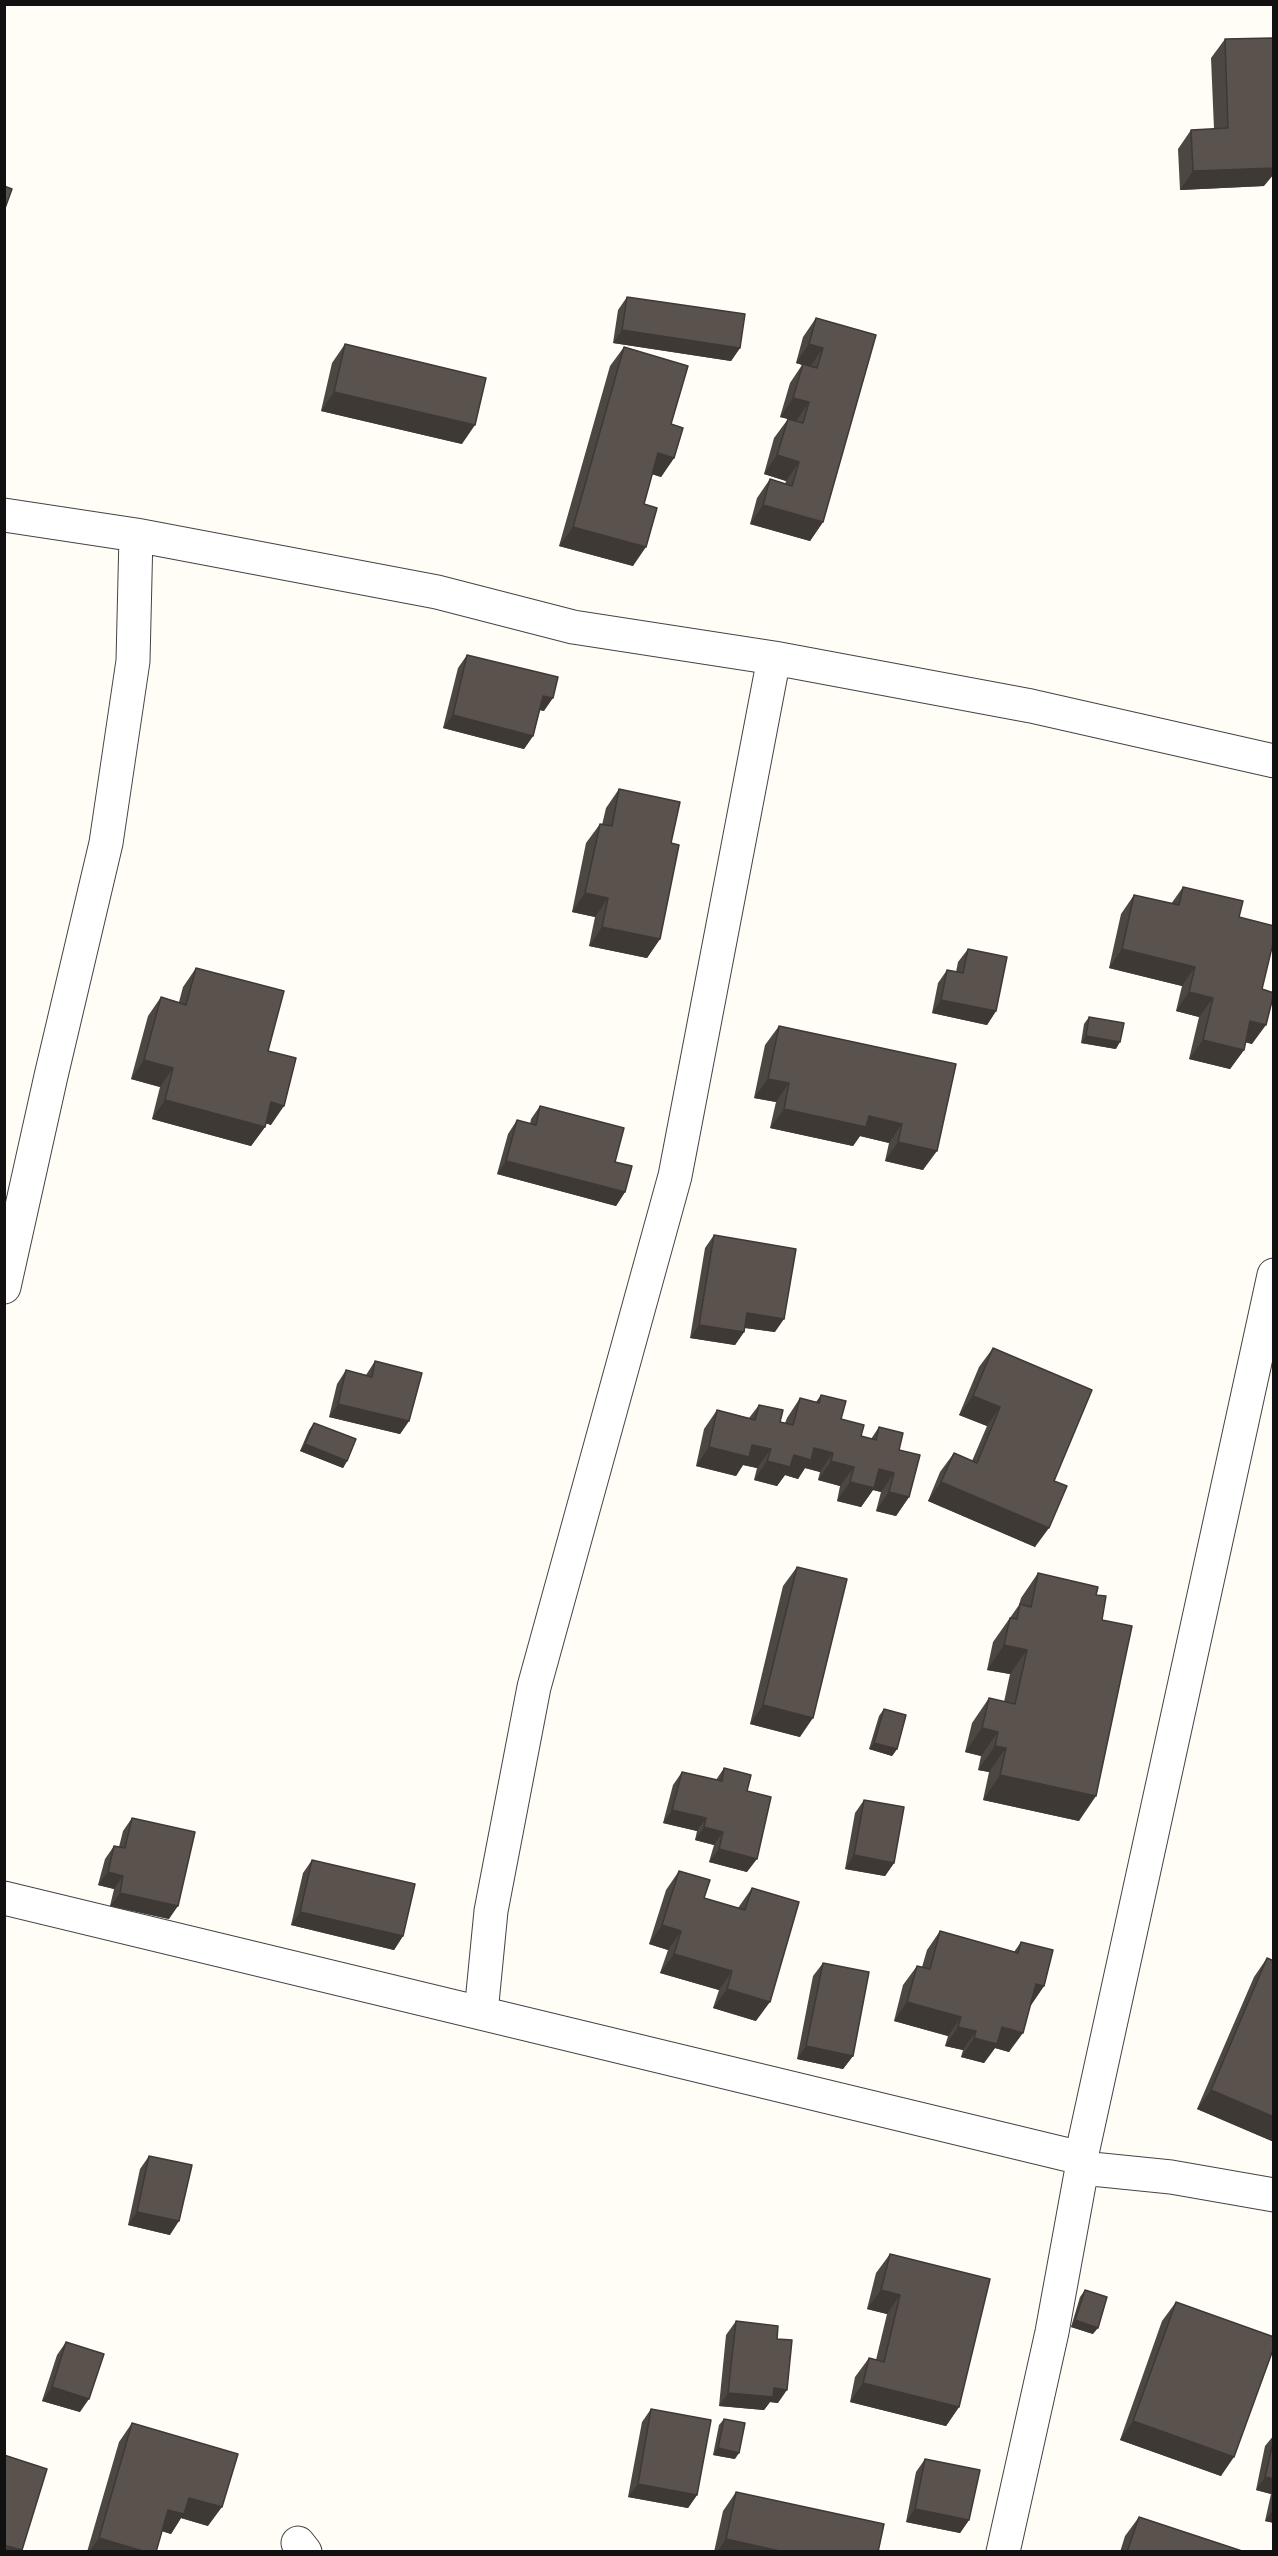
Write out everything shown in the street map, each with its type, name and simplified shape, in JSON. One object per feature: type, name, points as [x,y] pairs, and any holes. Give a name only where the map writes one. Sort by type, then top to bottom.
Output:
[{"type":"street","points":[[4,514],[136,535],[436,592],[573,627],[774,658],[1105,721],[1274,761]]},
{"type":"street","points":[[4,1287],[106,843],[133,661],[136,535]]},
{"type":"street","points":[[481,2013],[491,1911],[534,1687],[675,1176],[774,658]]},
{"type":"street","points":[[1003,2552],[1052,2332],[1082,2163],[1274,1275]]},
{"type":"street","points":[[4,1898],[481,2013],[1082,2163],[1274,2195]]},
{"type":"building","points":[[1273,38],[1274,168],[1193,171],[1191,130],[1228,128],[1225,39]]},
{"type":"building","points":[[4,186],[12,189],[4,211]]},
{"type":"building","points":[[627,297],[745,314],[740,348],[622,330]]},
{"type":"building","points":[[816,318],[876,335],[823,522],[763,505],[770,479],[792,486],[799,462],[777,455],[788,419],[803,423],[809,402],[793,398],[803,364],[817,368],[823,348],[809,344]]},
{"type":"building","points":[[345,344],[486,378],[475,425],[334,392]]},
{"type":"building","points":[[624,347],[688,366],[671,424],[683,428],[674,458],[658,453],[644,504],[657,508],[646,547],[573,527]]},
{"type":"building","points":[[467,655],[558,677],[553,698],[543,696],[533,736],[453,715]]},
{"type":"building","points":[[619,789],[680,802],[671,843],[679,845],[660,939],[602,927],[608,898],[585,893],[600,824],[612,826]]},
{"type":"building","points":[[1183,887],[1243,901],[1239,917],[1274,926],[1274,939],[1262,989],[1274,993],[1266,1025],[1250,1021],[1244,1050],[1203,1040],[1213,998],[1189,992],[1195,967],[1122,949],[1134,895],[1179,905]]},
{"type":"building","points":[[968,949],[1007,957],[996,1011],[941,1000],[947,970],[963,973]]},
{"type":"building","points":[[196,968],[284,991],[268,1051],[296,1058],[284,1106],[271,1102],[265,1127],[165,1100],[173,1068],[144,1060],[161,997],[186,1005]]},
{"type":"building","points":[[1089,1017],[1124,1023],[1120,1042],[1086,1036]]},
{"type":"building","points":[[779,1026],[956,1064],[937,1151],[898,1142],[902,1124],[869,1116],[866,1127],[784,1109],[789,1083],[768,1079]]},
{"type":"building","points":[[540,1106],[624,1128],[615,1162],[632,1166],[625,1192],[506,1161],[517,1120],[536,1125]]},
{"type":"building","points":[[714,1235],[796,1249],[784,1319],[747,1313],[744,1332],[699,1325]]},
{"type":"building","points":[[993,1348],[1092,1390],[1054,1481],[1067,1486],[1049,1528],[941,1482],[954,1453],[977,1463],[1000,1407],[973,1396]]},
{"type":"building","points":[[375,1361],[422,1373],[409,1421],[338,1404],[346,1370],[372,1377]]},
{"type":"building","points":[[821,1395],[846,1401],[841,1419],[864,1425],[861,1436],[876,1440],[879,1427],[903,1433],[899,1450],[920,1455],[909,1497],[889,1492],[894,1473],[879,1469],[874,1488],[850,1482],[854,1467],[831,1461],[833,1453],[814,1448],[811,1460],[794,1455],[790,1467],[767,1461],[771,1449],[752,1445],[749,1457],[709,1447],[717,1410],[755,1420],[759,1405],[783,1410],[780,1422],[793,1425],[800,1398],[819,1403]]},
{"type":"building","points":[[314,1423],[356,1439],[347,1461],[305,1444]]},
{"type":"building","points":[[797,1567],[847,1579],[813,1718],[763,1705]]},
{"type":"building","points":[[1038,1573],[1098,1587],[1096,1595],[1106,1596],[1102,1620],[1132,1626],[1096,1796],[1000,1775],[1006,1748],[995,1746],[998,1732],[982,1728],[989,1698],[1015,1704],[1027,1650],[1004,1645],[1010,1618],[1017,1619],[1020,1604],[1031,1607]]},
{"type":"building","points":[[884,1709],[906,1715],[897,1749],[874,1743]]},
{"type":"building","points":[[724,1768],[751,1775],[747,1791],[771,1797],[757,1859],[719,1849],[723,1832],[704,1827],[706,1818],[672,1810],[682,1772],[722,1781]]},
{"type":"building","points":[[864,1800],[904,1807],[894,1863],[854,1855]]},
{"type":"building","points":[[132,1818],[195,1832],[178,1906],[120,1893],[123,1876],[108,1872],[114,1846],[125,1848]]},
{"type":"building","points":[[312,1860],[415,1884],[403,1936],[300,1912]]},
{"type":"building","points":[[679,1871],[710,1880],[704,1898],[745,1910],[752,1888],[799,1902],[770,2002],[727,1989],[732,1971],[674,1954],[681,1931],[662,1925]]},
{"type":"building","points":[[940,1931],[1018,1953],[1021,1942],[1053,1950],[1044,1986],[1036,1984],[1023,2033],[1002,2027],[997,2044],[974,2038],[976,2031],[958,2027],[961,2017],[907,2002],[917,1966],[930,1969]]},
{"type":"building","points":[[1267,1958],[1274,1961],[1274,2117],[1211,2090]]},
{"type":"building","points":[[823,1963],[869,1972],[853,2056],[806,2046]]},
{"type":"building","points":[[149,2156],[192,2165],[179,2221],[137,2212]]},
{"type":"building","points":[[890,2254],[990,2279],[959,2407],[863,2383],[869,2358],[884,2362],[900,2295],[881,2290]]},
{"type":"building","points":[[1085,2290],[1107,2297],[1098,2328],[1075,2320]]},
{"type":"building","points":[[1176,2302],[1274,2337],[1274,2347],[1234,2457],[1133,2421]]},
{"type":"building","points":[[736,2321],[778,2326],[777,2339],[792,2340],[787,2390],[774,2388],[773,2397],[728,2393]]},
{"type":"building","points":[[66,2342],[104,2354],[89,2399],[52,2387]]},
{"type":"building","points":[[651,2409],[711,2420],[697,2495],[638,2484]]},
{"type":"building","points":[[724,2419],[745,2423],[739,2453],[718,2448]]},
{"type":"building","points":[[132,2423],[238,2454],[222,2507],[189,2498],[184,2514],[168,2510],[156,2552],[146,2552],[99,2538]]},
{"type":"building","points":[[1274,2438],[1274,2479],[1265,2477]]},
{"type":"building","points":[[4,2455],[47,2469],[22,2550],[4,2545]]},
{"type":"building","points":[[925,2459],[980,2470],[969,2520],[915,2509]]},
{"type":"building","points":[[736,2492],[884,2524],[878,2552],[784,2552],[726,2539]]},
{"type":"building","points":[[1139,2517],[1242,2551],[1242,2552],[1127,2552]]}]
